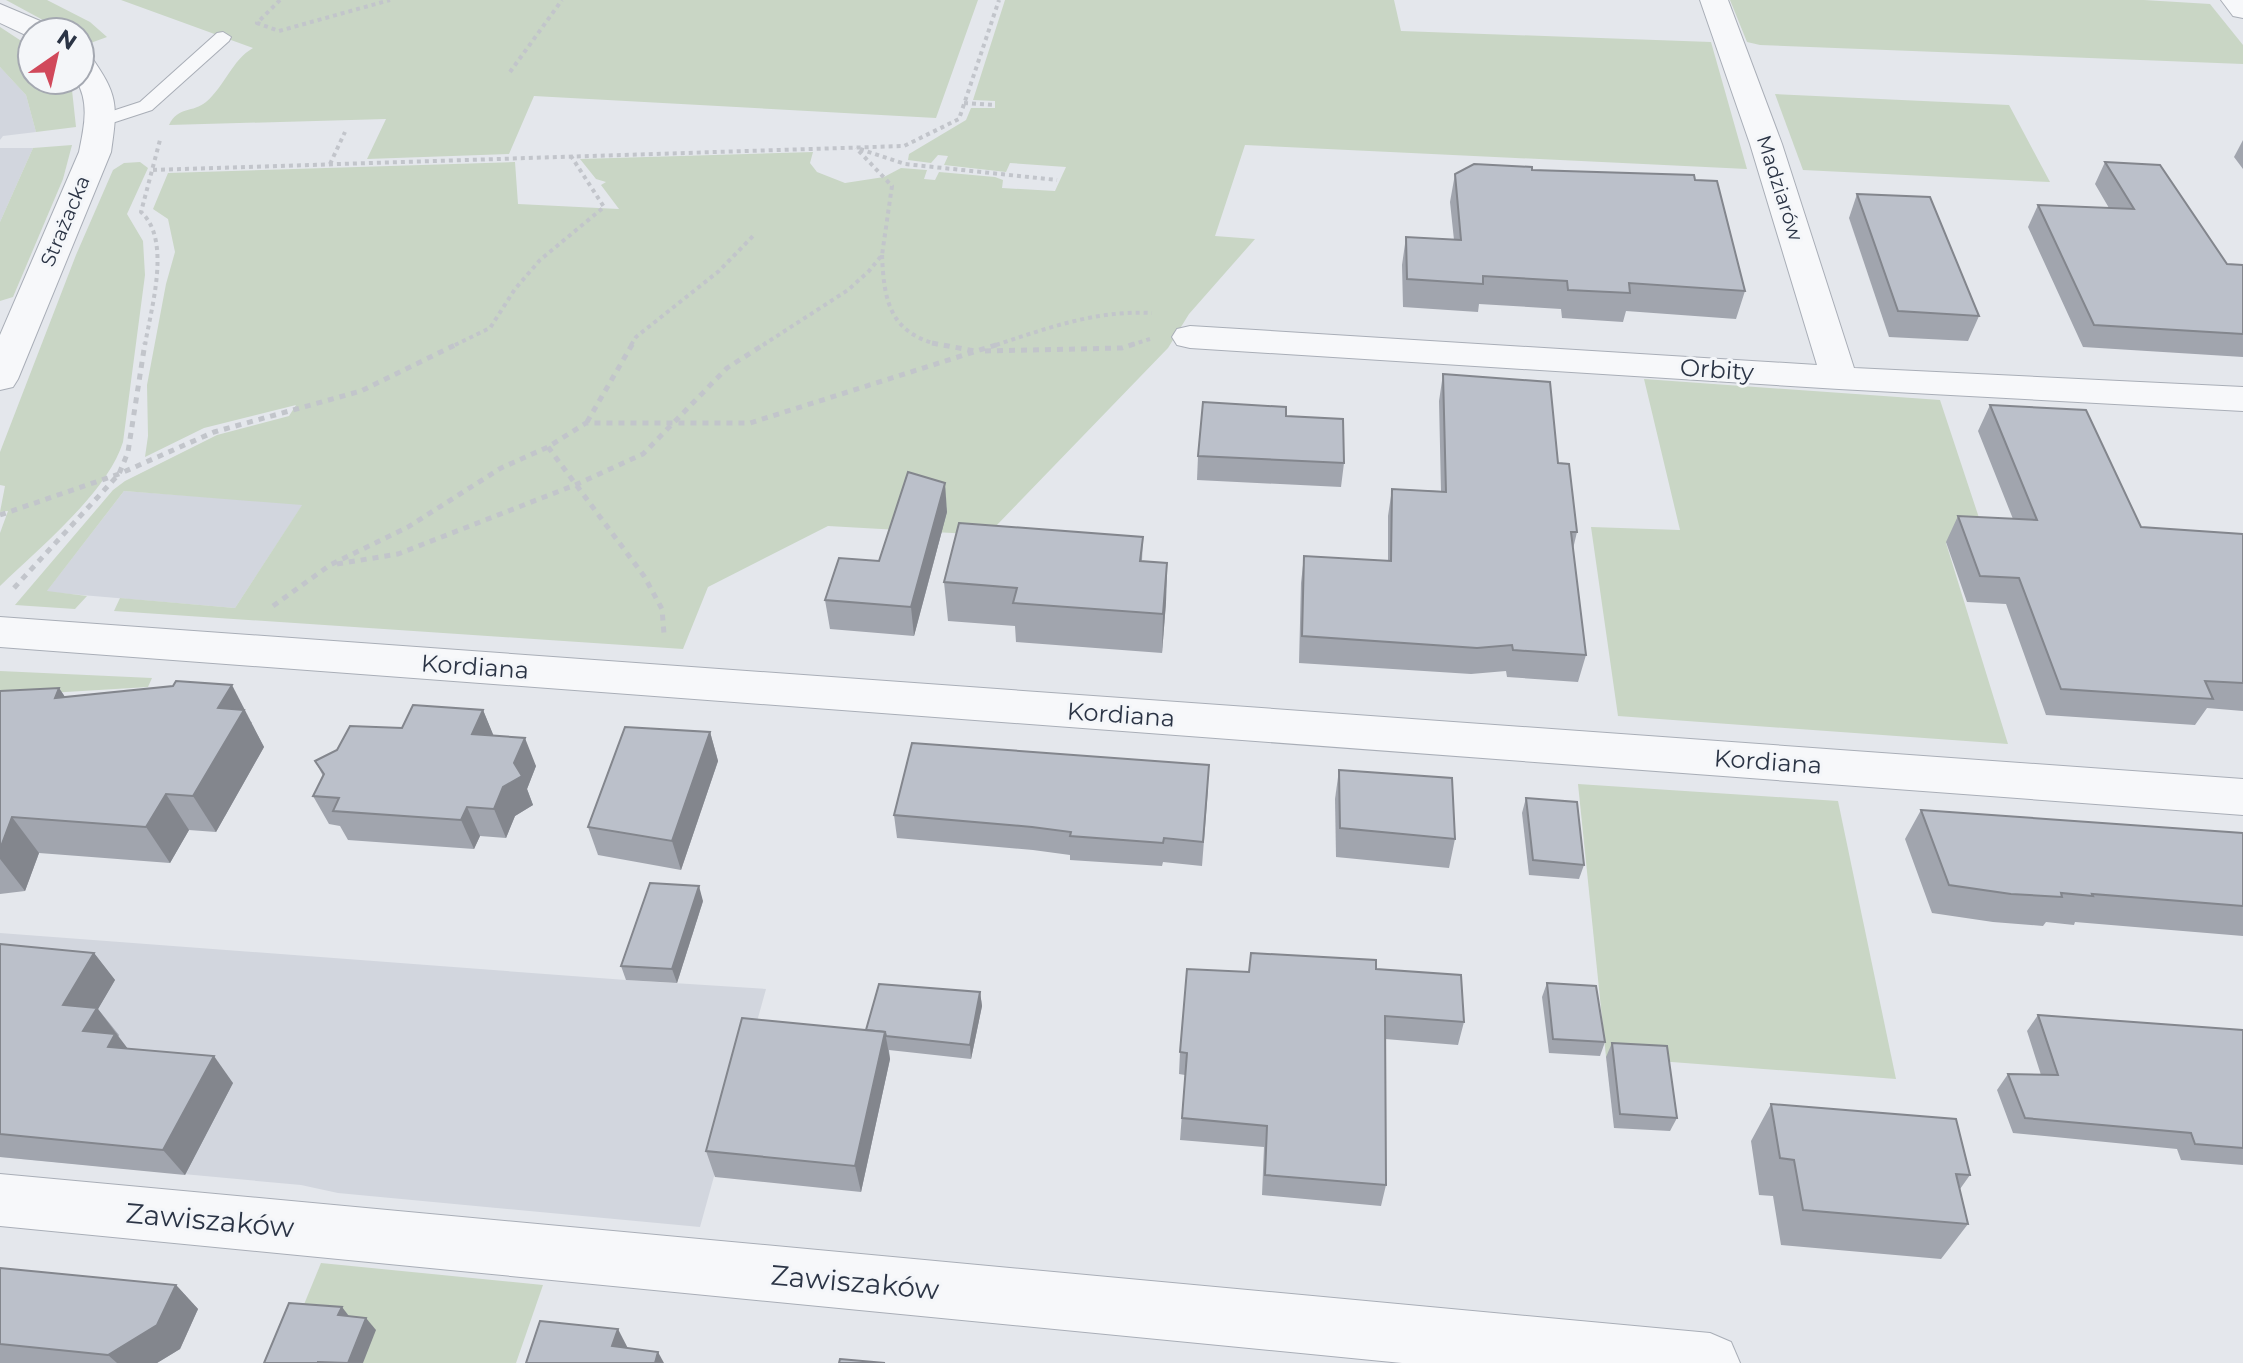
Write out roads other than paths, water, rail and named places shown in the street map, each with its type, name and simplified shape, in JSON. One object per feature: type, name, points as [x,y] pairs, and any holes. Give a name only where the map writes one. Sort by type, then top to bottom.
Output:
[{"type":"street","name":"Madziarów","points":[[1714,0],[1766,144],[1839,378]]},
{"type":"street","points":[[2235,0],[2243,10]]},
{"type":"street","name":"Strażacka","points":[[0,379],[95,152],[100,121],[96,88]]},
{"type":"street","name":"Orbity","points":[[1170,328],[1839,378],[2243,399]]},
{"type":"street","name":"Kordiana","points":[[5,613],[241,650],[2243,797]]},
{"type":"street","name":"Zawiszaków","points":[[0,1200],[1710,1363]]},
{"type":"lane","points":[[100,121],[146,106],[223,37]]}]
